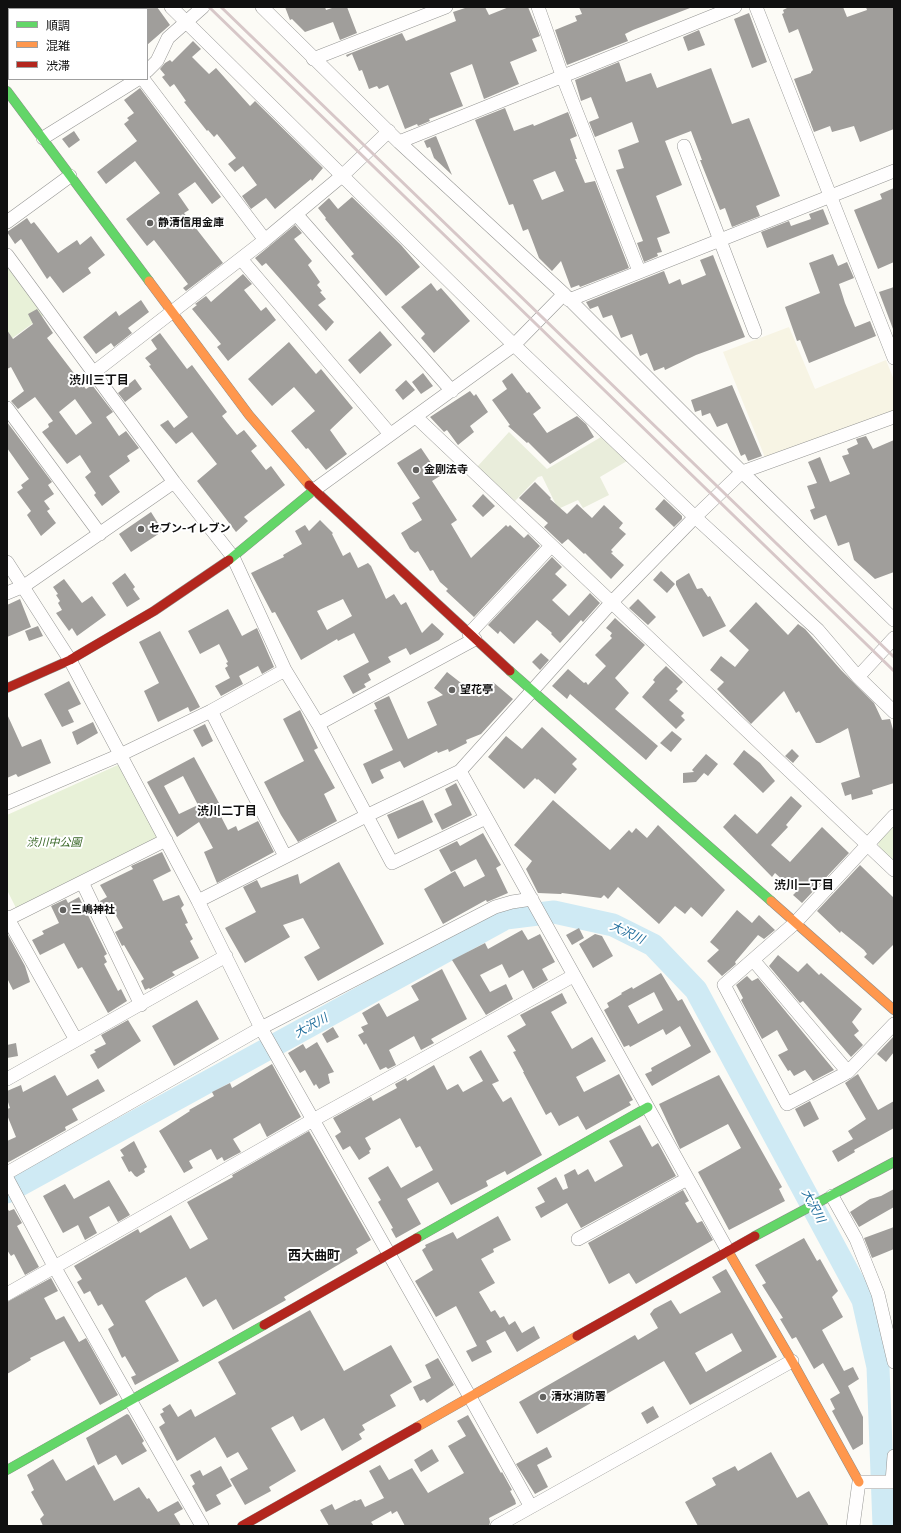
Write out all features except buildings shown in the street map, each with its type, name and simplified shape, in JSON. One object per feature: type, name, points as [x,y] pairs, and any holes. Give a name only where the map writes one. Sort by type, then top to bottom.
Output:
[{"type":"street","points":[[171,7],[343,174],[514,344],[694,517],[818,630],[858,677],[894,712]]},
{"type":"street","points":[[148,70],[158,61],[168,38],[203,7]]},
{"type":"street","points":[[262,7],[313,59],[399,142],[566,297],[894,620]]},
{"type":"street","points":[[313,59],[446,7]]},
{"type":"street","points":[[538,7],[562,75],[639,271]]},
{"type":"street","points":[[399,142],[562,75],[736,7]]},
{"type":"street","points":[[756,7],[894,358]]},
{"type":"street","points":[[43,138],[136,80]]},
{"type":"street","points":[[143,80],[265,240]]},
{"type":"street","points":[[7,91],[171,313],[249,415],[314,490],[533,692],[894,1010]]},
{"type":"street","points":[[93,374],[265,240],[343,174],[389,131]]},
{"type":"street","points":[[684,146],[755,332]]},
{"type":"street","points":[[7,688],[70,660],[154,611],[232,557],[314,490],[390,434],[452,391],[514,344],[566,297],[639,271],[894,171]]},
{"type":"street","points":[[7,222],[70,176]]},
{"type":"street","points":[[296,214],[452,391]]},
{"type":"street","points":[[7,254],[93,374],[232,557],[286,670],[318,724],[392,863],[486,818]]},
{"type":"street","points":[[241,259],[390,434]]},
{"type":"street","points":[[7,408],[100,534]]},
{"type":"street","points":[[416,417],[894,870]]},
{"type":"street","points":[[198,901],[285,856],[460,771],[533,692],[611,603],[694,517],[742,472],[894,417]]},
{"type":"street","points":[[7,593],[24,586],[174,482]]},
{"type":"street","points":[[318,724],[472,637],[551,546]]},
{"type":"street","points":[[7,562],[24,586],[70,660],[198,901],[261,1028],[390,1254],[531,1507]]},
{"type":"street","points":[[858,677],[894,638]]},
{"type":"street","points":[[7,803],[120,755],[211,711],[286,670]]},
{"type":"street","points":[[211,711],[285,856]]},
{"type":"street","points":[[460,771],[687,1179],[862,1482],[854,1526]]},
{"type":"street","points":[[894,816],[868,846],[795,923],[754,961],[724,985],[787,1104],[848,1072],[894,1024]]},
{"type":"street","points":[[76,1040],[8,918],[166,840]]},
{"type":"street","points":[[82,882],[141,1004]]},
{"type":"street","points":[[7,1173],[261,1028],[495,907],[512,902],[532,899]]},
{"type":"street","points":[[7,1079],[226,956]]},
{"type":"street","points":[[754,961],[848,1072]]},
{"type":"street","points":[[7,1294],[313,1120],[573,976]]},
{"type":"street","points":[[7,1470],[648,1107]]},
{"type":"street","points":[[242,1526],[728,1251],[894,1162]]},
{"type":"street","points":[[7,1178],[55,1268],[202,1526]]},
{"type":"street","points":[[578,1239],[687,1179]]},
{"type":"street","points":[[830,1197],[856,1239],[878,1294],[894,1362]]},
{"type":"street","points":[[497,1526],[792,1361]]},
{"type":"street","points":[[862,1482],[893,1482],[894,1456]]},
{"type":"shaded area","points":[[789,327],[815,389],[886,360],[894,380],[894,412],[766,460],[723,352]]},
{"type":"green space","points":[[7,259],[47,313],[7,342]]},
{"type":"green space","points":[[509,432],[547,469],[601,437],[627,461],[600,477],[609,495],[583,508],[578,500],[558,509],[542,476],[538,477],[515,501],[477,467]]},
{"type":"green space","name":"渋川中公園","points":[[120,764],[161,842],[18,912],[7,890],[7,815]]},
{"type":"green space","points":[[894,824],[894,863],[879,849],[878,841]]},
{"type":"waterway","name":"大沢川","points":[[7,1192],[506,918],[554,912],[613,925],[653,945],[696,990],[863,1300],[878,1367],[884,1526]]},
{"type":"railway","points":[[209,7],[894,671]]},
{"type":"railway","points":[[221,7],[894,657]]},
{"type":"traffic: fast","points":[[7,91],[149,281]]},
{"type":"traffic: fast","points":[[229,560],[314,490]]},
{"type":"traffic: fast","points":[[510,671],[771,901]]},
{"type":"traffic: fast","points":[[417,1238],[648,1107]]},
{"type":"traffic: fast","points":[[755,1236],[894,1162]]},
{"type":"traffic: fast","points":[[7,1470],[264,1325]]},
{"type":"traffic: slow","points":[[149,281],[249,415],[309,485]]},
{"type":"traffic: slow","points":[[771,901],[894,1010]]},
{"type":"traffic: slow","points":[[728,1251],[792,1361],[859,1482]]},
{"type":"traffic: slow","points":[[417,1427],[577,1336]]},
{"type":"traffic: jam","points":[[309,485],[510,671]]},
{"type":"traffic: jam","points":[[7,688],[70,660],[154,611],[229,560]]},
{"type":"traffic: jam","points":[[577,1336],[755,1236]]},
{"type":"traffic: jam","points":[[264,1325],[417,1238]]},
{"type":"traffic: jam","points":[[242,1526],[417,1427]]},
{"type":"place","name":"静清信用金庫","points":[[150,223]]},
{"type":"place","name":"金剛法寺","points":[[416,470]]},
{"type":"place","name":"セブン-イレブン","points":[[141,529]]},
{"type":"place","name":"望花亭","points":[[452,690]]},
{"type":"place","name":"三嶋神社","points":[[63,910]]},
{"type":"place","name":"清水消防署","points":[[543,1397]]},
{"type":"district","name":"渋川三丁目","points":[[99,381]]},
{"type":"district","name":"渋川二丁目","points":[[227,812]]},
{"type":"district","name":"渋川一丁目","points":[[804,886]]},
{"type":"district","name":"西大曲町","points":[[314,1256]]}]
